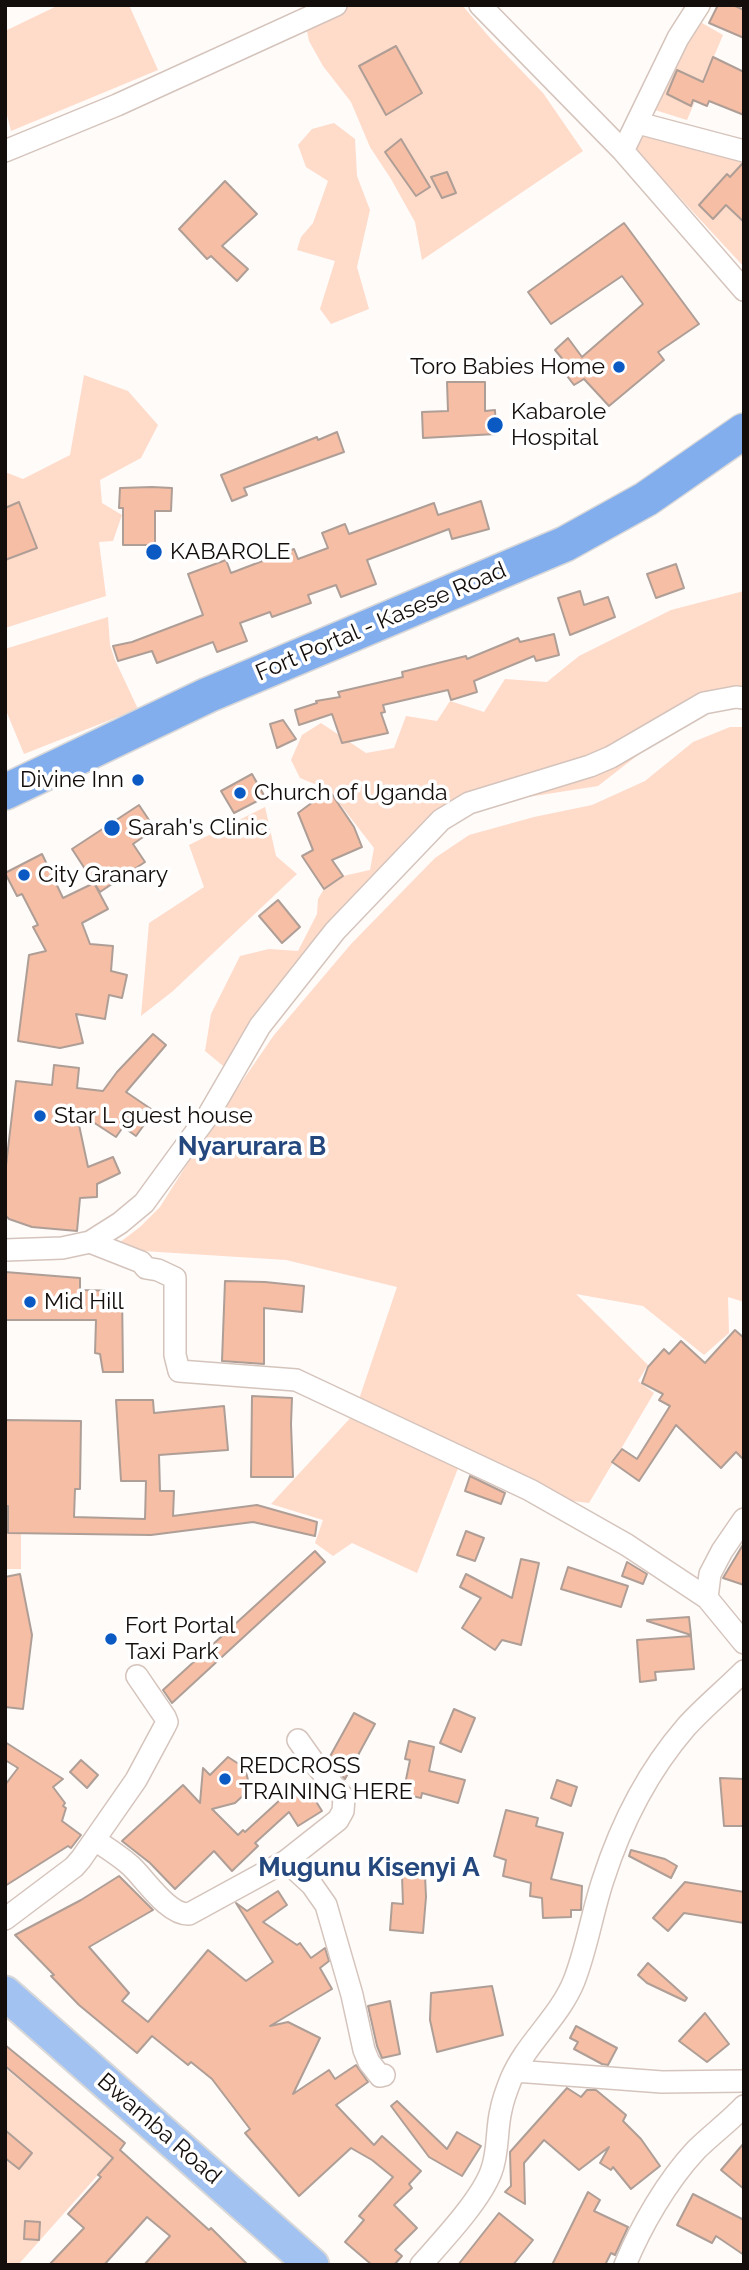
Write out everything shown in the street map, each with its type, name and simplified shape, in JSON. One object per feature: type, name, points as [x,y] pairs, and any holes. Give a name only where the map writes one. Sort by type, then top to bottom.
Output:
[{"type":"highway","name":"Fort Portal - Kasese Road","points":[[5,792],[208,695],[565,544],[646,499],[744,431]]},
{"type":"main road","name":"Bwamba Road","points":[[5,1993],[312,2265]]},
{"type":"street","points":[[5,151],[129,99],[337,5]]},
{"type":"street","points":[[480,5],[623,151],[744,290]]},
{"type":"street","points":[[623,151],[678,38],[699,5]]},
{"type":"street","points":[[638,123],[744,151]]},
{"type":"street","points":[[5,1250],[62,1248],[90,1242],[120,1223],[144,1203],[209,1114],[268,1015],[335,931],[442,820],[469,803],[611,757],[704,703],[744,698]]},
{"type":"street","points":[[90,1242],[141,1262],[146,1268],[175,1278],[175,1355],[179,1371],[296,1380],[530,1490],[627,1545],[707,1598],[744,1643]]},
{"type":"street","points":[[707,1598],[710,1574],[744,1519]]},
{"type":"street","points":[[421,2265],[472,2204],[491,2174],[496,2158],[500,2110],[515,2070],[537,2036],[558,2012],[573,1983],[590,1934],[603,1881],[622,1829],[638,1796],[686,1727],[744,1671]]},
{"type":"street","points":[[5,1919],[74,1867],[135,1780],[167,1722],[137,1676]]},
{"type":"street","points":[[95,1839],[130,1865],[167,1904],[183,1914],[189,1914],[286,1861],[338,1820],[343,1811],[344,1798],[298,1740]]},
{"type":"street","points":[[286,1861],[312,1885],[326,1905],[352,1995],[364,2050],[377,2073],[384,2075]]},
{"type":"street","points":[[515,2070],[662,2082],[744,2081]]},
{"type":"street","points":[[625,2265],[665,2190],[696,2151],[744,2106]]},
{"type":"shaded area","points":[[59,5],[129,5],[158,70],[11,131],[5,107],[5,31]]},
{"type":"shaded area","points":[[344,5],[462,5],[543,93],[583,151],[422,260],[415,222],[370,147],[351,102],[323,66],[309,41],[306,26]]},
{"type":"shaded area","points":[[695,19],[723,35],[687,120],[642,106]]},
{"type":"shaded area","points":[[643,120],[744,149],[744,267],[633,147]]},
{"type":"shaded area","points":[[334,123],[355,139],[357,176],[370,210],[357,267],[369,309],[331,324],[320,309],[335,261],[297,250],[301,237],[313,223],[328,181],[306,167],[298,145],[312,129]]},
{"type":"shaded area","points":[[84,375],[128,391],[158,425],[141,458],[100,480],[102,503],[122,515],[113,541],[99,542],[106,596],[5,628],[5,560],[37,548],[19,503],[5,508],[5,472],[23,479],[70,455]]},
{"type":"shaded area","points":[[744,591],[744,699],[692,713],[598,786],[528,797],[451,820],[343,930],[228,1070],[205,1051],[211,1014],[240,956],[269,949],[298,951],[317,914],[318,899],[324,889],[343,876],[370,870],[374,848],[329,790],[300,778],[291,760],[302,735],[321,723],[366,753],[394,748],[406,716],[437,721],[450,701],[484,712],[505,679],[547,682],[579,656],[671,610]]},
{"type":"shaded area","points":[[108,617],[110,645],[138,709],[24,754],[5,708],[5,649]]},
{"type":"shaded area","points":[[730,727],[744,727],[744,1302],[728,1297],[729,1333],[704,1355],[643,1306],[576,1294],[648,1365],[638,1381],[654,1393],[589,1503],[557,1499],[462,1458],[417,1573],[352,1543],[333,1556],[315,1543],[323,1520],[271,1504],[354,1414],[397,1287],[286,1260],[111,1249],[140,1227],[160,1207],[274,1035],[351,944],[435,858],[469,835],[592,805],[645,781],[693,742]]},
{"type":"shaded area","points":[[265,807],[276,856],[297,874],[173,991],[141,1016],[149,923],[204,887],[189,845]]},
{"type":"shaded area","points":[[5,1516],[8,1516],[8,1533],[21,1534],[21,1569],[5,1569]]},
{"type":"shaded area","points":[[5,2068],[113,2158],[18,2265],[7,2265],[5,2258]]},
{"type":"building","points":[[718,5],[733,5],[744,10],[744,38],[709,23]]},
{"type":"building","points":[[396,46],[422,93],[386,115],[359,66]]},
{"type":"building","points":[[713,57],[744,72],[744,115],[709,101],[707,106],[693,100],[691,106],[667,94],[677,70],[703,82]]},
{"type":"building","points":[[401,139],[430,187],[416,196],[385,152]]},
{"type":"building","points":[[742,164],[744,222],[726,205],[713,219],[699,205],[727,174],[730,177]]},
{"type":"building","points":[[447,172],[456,193],[442,198],[431,177]]},
{"type":"building","points":[[225,181],[257,214],[222,246],[248,269],[237,281],[211,256],[207,259],[179,229]]},
{"type":"building","points":[[624,223],[699,324],[658,352],[664,360],[609,406],[584,379],[574,385],[564,372],[570,368],[555,350],[568,338],[582,357],[643,304],[622,276],[551,324],[528,292]]},
{"type":"building","points":[[447,382],[485,382],[485,411],[495,410],[496,434],[423,438],[422,412],[448,411]]},
{"type":"building","points":[[337,432],[344,452],[244,488],[247,495],[232,501],[221,475],[317,437],[318,440]]},
{"type":"building","points":[[120,488],[172,488],[171,511],[155,511],[155,545],[123,545]]},
{"type":"building","points":[[481,501],[489,529],[452,539],[449,529],[367,560],[376,584],[341,597],[336,585],[308,595],[311,603],[272,617],[270,612],[240,623],[247,641],[217,652],[213,642],[157,663],[152,651],[118,661],[113,646],[132,642],[203,615],[188,574],[226,560],[231,573],[294,549],[298,559],[328,548],[322,533],[345,524],[349,534],[434,503],[438,515]]},
{"type":"building","points":[[19,502],[37,548],[5,560],[5,508]]},
{"type":"building","points":[[676,564],[684,588],[656,598],[647,574]]},
{"type":"building","points":[[580,591],[584,605],[608,597],[615,617],[570,635],[558,598]]},
{"type":"building","points":[[554,634],[559,655],[536,661],[534,656],[474,681],[477,692],[451,700],[448,690],[383,705],[385,712],[381,713],[388,733],[342,743],[332,714],[299,725],[295,710],[317,703],[316,701],[340,697],[338,692],[403,677],[402,672],[466,656],[467,659],[518,638],[520,642]]},
{"type":"building","points":[[283,720],[296,739],[277,748],[270,724]]},
{"type":"building","points":[[252,774],[265,797],[234,813],[221,791]]},
{"type":"building","points":[[329,790],[354,827],[362,847],[332,860],[343,876],[324,889],[302,856],[313,850],[298,813]]},
{"type":"building","name":"Sarah's Clinic","points":[[139,805],[153,826],[147,830],[149,833],[133,844],[145,862],[100,892],[72,849]]},
{"type":"building","points":[[42,854],[63,898],[94,883],[108,909],[82,923],[90,944],[113,946],[111,971],[127,975],[122,998],[109,995],[105,1019],[76,1014],[83,1043],[60,1048],[18,1041],[29,955],[46,951],[33,927],[38,925],[22,894],[17,896],[5,873]]},
{"type":"building","points":[[278,900],[300,927],[282,943],[259,916]]},
{"type":"building","points":[[153,1034],[166,1045],[126,1092],[154,1111],[136,1136],[123,1127],[116,1137],[76,1111],[88,1167],[113,1157],[120,1173],[97,1184],[97,1197],[80,1198],[77,1231],[32,1227],[9,1219],[5,1215],[5,1174],[16,1081],[52,1085],[54,1065],[79,1068],[77,1088],[103,1091]]},
{"type":"building","points":[[5,1272],[80,1278],[80,1290],[122,1291],[123,1372],[103,1372],[100,1354],[95,1353],[96,1320],[5,1320]]},
{"type":"building","points":[[225,1281],[304,1286],[302,1312],[264,1308],[264,1364],[222,1361]]},
{"type":"building","points":[[735,1330],[744,1338],[744,1460],[736,1452],[721,1468],[676,1425],[639,1481],[612,1462],[622,1449],[637,1459],[670,1406],[659,1400],[663,1394],[642,1383],[648,1367],[664,1349],[669,1354],[681,1341],[705,1363]]},
{"type":"building","points":[[252,1396],[292,1398],[293,1477],[251,1477]]},
{"type":"building","points":[[116,1400],[153,1400],[154,1413],[224,1406],[228,1450],[159,1455],[160,1491],[174,1491],[173,1516],[257,1505],[317,1522],[315,1536],[253,1522],[151,1535],[8,1533],[8,1506],[5,1506],[5,1420],[81,1421],[80,1489],[75,1489],[74,1517],[145,1519],[146,1481],[121,1481]]},
{"type":"building","points":[[470,1476],[505,1493],[501,1504],[465,1491]]},
{"type":"building","points":[[466,1531],[484,1538],[475,1561],[457,1555]]},
{"type":"building","points":[[744,1543],[744,1585],[723,1578]]},
{"type":"building","points":[[315,1551],[325,1562],[172,1703],[163,1690]]},
{"type":"building","points":[[521,1559],[539,1563],[521,1645],[502,1640],[495,1650],[462,1628],[481,1598],[460,1587],[466,1574],[512,1598]]},
{"type":"building","points":[[627,1562],[647,1574],[643,1584],[622,1576]]},
{"type":"building","points":[[568,1567],[628,1586],[621,1607],[561,1589]]},
{"type":"building","points":[[20,1574],[32,1635],[23,1709],[5,1707],[5,1577]]},
{"type":"building","points":[[689,1617],[691,1635],[647,1621],[647,1620]]},
{"type":"building","points":[[691,1636],[694,1669],[655,1672],[656,1680],[640,1682],[637,1640]]},
{"type":"building","points":[[454,1709],[475,1718],[461,1752],[440,1743]]},
{"type":"building","points":[[354,1713],[375,1724],[345,1779],[328,1760]]},
{"type":"building","points":[[409,1741],[434,1747],[429,1771],[465,1780],[458,1803],[422,1793],[421,1798],[403,1794],[410,1760],[405,1759]]},
{"type":"building","points":[[5,1742],[63,1779],[53,1787],[65,1803],[62,1821],[81,1835],[71,1848],[68,1846],[5,1886],[5,1785],[18,1768],[5,1760]]},
{"type":"building","points":[[228,1757],[245,1768],[249,1784],[247,1792],[235,1803],[212,1809],[238,1835],[243,1830],[245,1832],[281,1799],[305,1784],[322,1811],[298,1826],[289,1812],[255,1843],[258,1846],[232,1871],[214,1851],[175,1889],[150,1863],[122,1841],[183,1785],[200,1803],[203,1768],[210,1775]]},
{"type":"building","points":[[81,1760],[98,1775],[87,1788],[70,1772]]},
{"type":"building","points":[[720,1778],[744,1779],[744,1826],[724,1826]]},
{"type":"building","points":[[557,1780],[577,1787],[571,1806],[551,1798]]},
{"type":"building","points":[[506,1810],[538,1818],[536,1826],[563,1833],[551,1879],[582,1886],[581,1910],[571,1910],[571,1917],[543,1918],[542,1898],[530,1896],[531,1883],[503,1876],[506,1860],[494,1856]]},
{"type":"building","points":[[631,1850],[665,1859],[677,1866],[671,1878],[629,1856]]},
{"type":"building","points":[[425,1875],[423,1933],[390,1930],[392,1903],[403,1904],[402,1876]]},
{"type":"building","points":[[119,1876],[153,1910],[89,1947],[129,1993],[122,2001],[148,2022],[208,1950],[246,1981],[273,1962],[236,1903],[247,1911],[278,1891],[287,1905],[263,1922],[297,1945],[300,1943],[311,1958],[325,1948],[329,1961],[320,1968],[332,1989],[270,2026],[288,2022],[320,2038],[293,2094],[329,2070],[335,2079],[356,2065],[368,2082],[336,2105],[374,2145],[382,2136],[421,2171],[409,2184],[412,2188],[394,2205],[417,2228],[395,2250],[402,2256],[394,2265],[372,2265],[345,2242],[364,2220],[359,2216],[393,2177],[351,2148],[299,2196],[245,2133],[250,2129],[212,2079],[191,2062],[188,2065],[152,2036],[137,2053],[79,2005],[15,1935],[81,1900]]},
{"type":"building","points":[[685,1882],[744,1892],[744,1923],[684,1913],[668,1931],[653,1918]]},
{"type":"building","points":[[648,1963],[687,1998],[685,2001],[647,1983],[638,1975]]},
{"type":"building","points":[[492,1986],[503,2035],[437,2052],[430,2020],[431,1993]]},
{"type":"building","points":[[390,2001],[400,2054],[382,2058],[368,2006]]},
{"type":"building","points":[[705,2013],[729,2044],[707,2062],[679,2041]]},
{"type":"building","points":[[576,2026],[617,2048],[608,2065],[574,2049],[578,2042],[570,2038]]},
{"type":"building","points":[[5,2045],[125,2143],[120,2150],[209,2230],[211,2228],[248,2265],[144,2265],[170,2236],[147,2217],[104,2265],[49,2265],[84,2228],[68,2214],[101,2177],[98,2175],[113,2158],[5,2066]]},
{"type":"building","points":[[567,2088],[581,2097],[587,2090],[596,2090],[626,2115],[623,2121],[641,2139],[660,2166],[631,2189],[613,2167],[611,2170],[600,2163],[609,2147],[579,2170],[544,2140],[524,2163],[525,2204],[505,2192],[511,2186],[510,2152]]},
{"type":"building","points":[[397,2101],[447,2149],[457,2132],[481,2146],[462,2176],[429,2157],[391,2106]]},
{"type":"building","points":[[5,2130],[32,2153],[19,2169],[5,2158]]},
{"type":"building","points":[[744,2143],[744,2189],[721,2170]]},
{"type":"building","points":[[588,2192],[600,2200],[594,2211],[628,2227],[615,2255],[611,2253],[605,2265],[552,2265]]},
{"type":"building","points":[[693,2194],[744,2220],[744,2255],[716,2236],[712,2243],[677,2225]]},
{"type":"building","points":[[499,2213],[533,2240],[513,2265],[458,2265]]},
{"type":"building","points":[[25,2221],[40,2222],[39,2240],[24,2239]]},
{"type":"place","name":"Toro Babies Home","points":[[619,367]]},
{"type":"place","name":"Kabarole Hospital","points":[[495,425]]},
{"type":"place","name":"KABAROLE","points":[[154,552]]},
{"type":"place","name":"Divine Inn","points":[[138,780]]},
{"type":"place","name":"Church of Uganda","points":[[240,793]]},
{"type":"place","name":"Sarah's Clinic","points":[[112,828]]},
{"type":"place","name":"City Granary","points":[[24,875]]},
{"type":"place","name":"Star L guest house","points":[[40,1116]]},
{"type":"place","name":"Mid Hill","points":[[30,1302]]},
{"type":"place","name":"Fort Portal Taxi Park","points":[[111,1639]]},
{"type":"place","name":"REDCROSS TRAINING HERE","points":[[225,1779]]},
{"type":"district","name":"Nyarurara B","points":[[252,1147]]},
{"type":"district","name":"Mugunu Kisenyi A","points":[[369,1868]]}]
